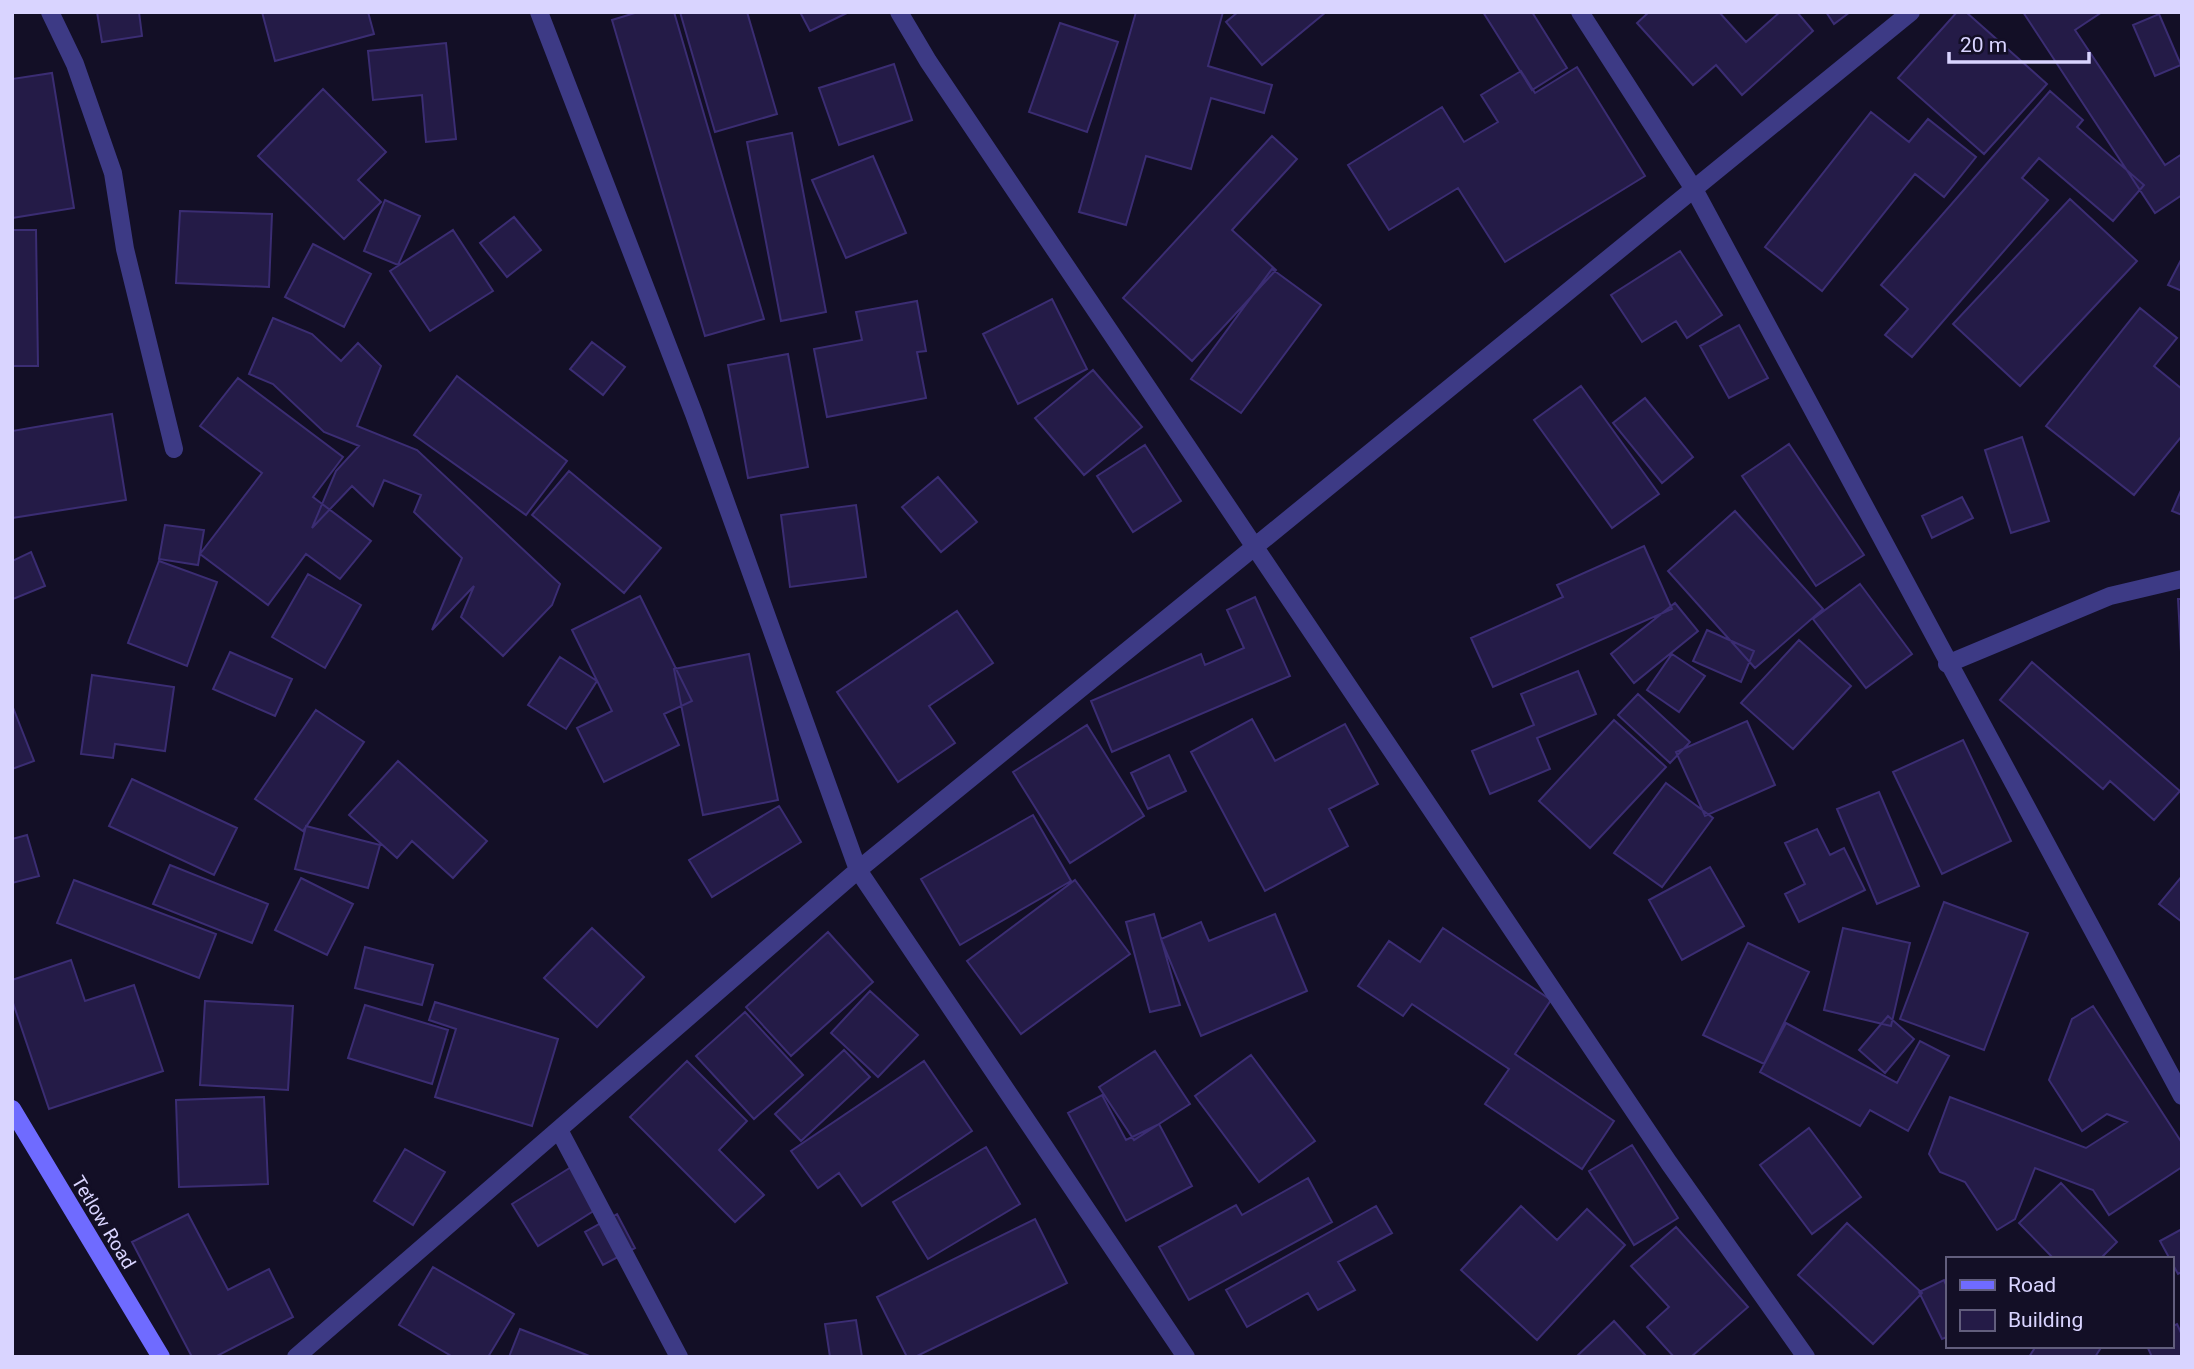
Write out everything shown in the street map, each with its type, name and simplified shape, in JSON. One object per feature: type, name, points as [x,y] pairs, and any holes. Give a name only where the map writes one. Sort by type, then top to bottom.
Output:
[{"type":"street","points":[[50,12],[75,64],[113,173],[125,249],[174,449]]},
{"type":"street","points":[[539,12],[694,414],[858,870],[1186,1357]]},
{"type":"street","points":[[898,12],[928,61],[1669,1163],[1806,1357]]},
{"type":"street","points":[[1580,12],[1695,191],[1947,664],[2182,1096]]},
{"type":"street","points":[[296,1357],[858,870],[1695,191],[1911,12]]},
{"type":"street","points":[[1947,664],[2110,596],[2182,579]]},
{"type":"street","name":"Tetlow Road","points":[[12,1109],[160,1357]]},
{"type":"street","points":[[559,1130],[680,1357]]},
{"type":"building","points":[[97,12],[139,12],[142,36],[102,42]]},
{"type":"building","points":[[262,12],[368,12],[374,34],[275,61]]},
{"type":"building","points":[[638,12],[674,12],[764,319],[705,336],[612,20]]},
{"type":"building","points":[[680,12],[747,12],[777,114],[715,132]]},
{"type":"building","points":[[800,12],[849,12],[810,31]]},
{"type":"building","points":[[1136,12],[1223,12],[1208,66],[1272,85],[1264,113],[1211,98],[1191,169],[1146,156],[1126,225],[1079,212]]},
{"type":"building","points":[[1238,12],[1326,12],[1262,65],[1226,22]]},
{"type":"building","points":[[1483,12],[1532,12],[1567,68],[1532,90]]},
{"type":"building","points":[[1649,12],[1719,12],[1746,42],[1780,12],[1797,12],[1813,31],[1742,95],[1716,65],[1693,85],[1637,23]]},
{"type":"building","points":[[1826,12],[1850,12],[1834,24]]},
{"type":"building","points":[[1957,12],[1966,12],[2047,84],[1984,154],[1898,78]]},
{"type":"building","points":[[2023,12],[2102,12],[2075,30],[2165,165],[2182,154],[2182,195],[2155,213]]},
{"type":"building","points":[[2159,14],[2181,65],[2155,76],[2133,25]]},
{"type":"building","points":[[1060,23],[1118,42],[1087,132],[1029,112]]},
{"type":"building","points":[[446,43],[456,139],[426,142],[422,95],[373,100],[368,51]]},
{"type":"building","points":[[894,64],[912,120],[839,145],[819,88]]},
{"type":"building","points":[[1577,67],[1645,176],[1505,262],[1458,188],[1389,230],[1348,165],[1442,107],[1464,142],[1498,122],[1481,95],[1521,71],[1535,93]]},
{"type":"building","points":[[52,73],[74,208],[12,218],[12,79]]},
{"type":"building","points":[[323,89],[386,152],[358,180],[381,202],[344,239],[258,156]]},
{"type":"building","points":[[2050,91],[2083,120],[2077,127],[2144,185],[2113,221],[2039,158],[2022,178],[2048,200],[1912,357],[1885,335],[1908,309],[1881,285]]},
{"type":"building","points":[[1871,112],[1909,142],[1928,119],[1976,157],[1944,197],[1915,174],[1822,291],[1765,247]]},
{"type":"building","points":[[792,133],[826,312],[781,321],[747,142]]},
{"type":"building","points":[[1272,136],[1297,159],[1232,230],[1276,270],[1192,361],[1123,298]]},
{"type":"building","points":[[873,156],[906,233],[846,258],[812,180]]},
{"type":"building","points":[[2070,199],[2137,261],[2020,386],[1953,324]]},
{"type":"building","points":[[385,200],[420,216],[398,265],[364,251]]},
{"type":"building","points":[[180,211],[272,214],[269,287],[176,283]]},
{"type":"building","points":[[514,217],[541,250],[507,277],[480,243]]},
{"type":"building","points":[[12,230],[36,230],[38,366],[12,366]]},
{"type":"building","points":[[453,230],[493,291],[430,331],[390,271]]},
{"type":"building","points":[[313,244],[371,274],[344,327],[285,297]]},
{"type":"building","points":[[1680,251],[1722,315],[1687,338],[1676,321],[1642,342],[1611,295]]},
{"type":"building","points":[[2182,258],[2182,291],[2168,285]]},
{"type":"building","points":[[1272,269],[1321,305],[1241,413],[1191,379]]},
{"type":"building","points":[[1052,299],[1087,369],[1018,404],[983,334]]},
{"type":"building","points":[[917,301],[926,351],[917,352],[926,398],[827,417],[814,349],[862,340],[856,312]]},
{"type":"building","points":[[2140,308],[2177,338],[2154,366],[2182,389],[2182,436],[2134,495],[2046,426]]},
{"type":"building","points":[[273,318],[312,334],[341,361],[358,343],[381,366],[357,426],[417,450],[560,584],[552,605],[503,656],[461,617],[474,586],[432,630],[462,558],[414,512],[421,495],[384,480],[373,506],[352,486],[312,528],[336,471],[359,446],[324,432],[273,384],[249,374]]},
{"type":"building","points":[[1739,325],[1768,378],[1729,398],[1700,346]]},
{"type":"building","points":[[592,342],[625,367],[603,395],[570,369]]},
{"type":"building","points":[[788,354],[808,467],[748,478],[728,365]]},
{"type":"building","points":[[1093,370],[1142,427],[1084,475],[1035,418]]},
{"type":"building","points":[[457,376],[567,461],[526,515],[414,435]]},
{"type":"building","points":[[238,378],[343,457],[313,497],[371,541],[340,579],[306,554],[268,605],[200,554],[262,473],[200,426]]},
{"type":"building","points":[[1581,386],[1659,494],[1612,528],[1534,420]]},
{"type":"building","points":[[1645,398],[1693,457],[1662,483],[1613,423]]},
{"type":"building","points":[[112,414],[126,500],[12,518],[12,431]]},
{"type":"building","points":[[2022,437],[2049,521],[2011,533],[1985,450]]},
{"type":"building","points":[[1789,444],[1864,555],[1816,586],[1742,476]]},
{"type":"building","points":[[1145,445],[1181,501],[1133,532],[1097,476]]},
{"type":"building","points":[[569,471],[661,548],[624,593],[532,515]]},
{"type":"building","points":[[938,477],[977,522],[941,552],[902,507]]},
{"type":"building","points":[[2182,488],[2182,515],[2172,511]]},
{"type":"building","points":[[1962,497],[1973,518],[1932,538],[1922,516]]},
{"type":"building","points":[[856,505],[866,577],[790,587],[781,515]]},
{"type":"building","points":[[1735,511],[1823,609],[1755,668],[1668,571]]},
{"type":"building","points":[[165,525],[204,530],[198,565],[159,559]]},
{"type":"building","points":[[1644,546],[1672,609],[1493,687],[1471,638],[1563,597],[1557,585]]},
{"type":"building","points":[[31,552],[45,586],[13,599],[12,561]]},
{"type":"building","points":[[159,561],[217,582],[187,666],[128,643]]},
{"type":"building","points":[[308,574],[361,605],[325,668],[272,637]]},
{"type":"building","points":[[1860,584],[1912,654],[1866,688],[1813,619]]},
{"type":"building","points":[[640,596],[692,701],[664,714],[679,745],[604,782],[577,728],[612,711],[572,630]]},
{"type":"building","points":[[1255,597],[1290,676],[1112,752],[1091,701],[1201,654],[1205,665],[1244,648],[1227,610]]},
{"type":"building","points":[[2178,599],[2182,599],[2182,652],[2181,652]]},
{"type":"building","points":[[1675,603],[1698,631],[1634,683],[1611,654]]},
{"type":"building","points":[[957,611],[993,663],[929,706],[955,743],[898,782],[837,692]]},
{"type":"building","points":[[1707,630],[1754,651],[1741,682],[1693,661]]},
{"type":"building","points":[[1799,640],[1851,686],[1793,749],[1741,703]]},
{"type":"building","points":[[230,652],[292,679],[275,716],[213,689]]},
{"type":"building","points":[[749,654],[778,800],[703,815],[674,669]]},
{"type":"building","points":[[1672,654],[1705,676],[1679,712],[1647,690]]},
{"type":"building","points":[[560,657],[597,681],[566,729],[528,705]]},
{"type":"building","points":[[2032,662],[2180,791],[2154,820],[2110,781],[2103,789],[2000,700]]},
{"type":"building","points":[[1578,671],[1596,714],[1537,738],[1550,769],[1490,794],[1472,751],[1534,725],[1521,694]]},
{"type":"building","points":[[92,675],[174,687],[165,751],[115,744],[113,758],[81,754]]},
{"type":"building","points":[[1638,694],[1690,742],[1670,763],[1618,715]]},
{"type":"building","points":[[12,705],[34,761],[12,769]]},
{"type":"building","points":[[316,710],[364,742],[303,831],[255,799]]},
{"type":"building","points":[[1252,719],[1275,761],[1345,724],[1378,784],[1329,809],[1348,846],[1265,891],[1191,752]]},
{"type":"building","points":[[1614,720],[1666,767],[1590,848],[1539,801]]},
{"type":"building","points":[[1747,721],[1775,785],[1705,816],[1676,752]]},
{"type":"building","points":[[1087,725],[1144,816],[1070,863],[1013,772]]},
{"type":"building","points":[[1963,740],[2011,841],[1942,874],[1893,772]]},
{"type":"building","points":[[1169,755],[1186,791],[1148,809],[1131,773]]},
{"type":"building","points":[[398,761],[487,841],[453,878],[412,841],[397,858],[349,815]]},
{"type":"building","points":[[132,779],[237,828],[214,875],[109,826]]},
{"type":"building","points":[[1666,783],[1713,818],[1662,887],[1614,853]]},
{"type":"building","points":[[1879,792],[1919,886],[1877,904],[1837,809]]},
{"type":"building","points":[[779,806],[801,842],[712,897],[689,860]]},
{"type":"building","points":[[1033,815],[1071,881],[960,945],[921,879]]},
{"type":"building","points":[[306,826],[380,845],[368,888],[295,869]]},
{"type":"building","points":[[1817,829],[1830,855],[1844,848],[1865,890],[1799,922],[1785,894],[1805,884],[1785,843]]},
{"type":"building","points":[[27,835],[39,876],[12,883],[12,839]]},
{"type":"building","points":[[170,865],[268,904],[252,943],[153,904]]},
{"type":"building","points":[[1710,867],[1744,926],[1682,960],[1649,900]]},
{"type":"building","points":[[2182,876],[2182,922],[2159,904]]},
{"type":"building","points":[[301,878],[353,904],[327,955],[275,930]]},
{"type":"building","points":[[74,880],[216,934],[199,978],[57,923]]},
{"type":"building","points":[[1075,880],[1130,954],[1021,1034],[967,961]]},
{"type":"building","points":[[1944,902],[2028,933],[1984,1050],[1900,1019]]},
{"type":"building","points":[[1154,914],[1180,1005],[1150,1012],[1126,922]]},
{"type":"building","points":[[1275,914],[1307,991],[1201,1036],[1161,939],[1201,922],[1209,941]]},
{"type":"building","points":[[592,928],[644,977],[597,1027],[544,978]]},
{"type":"building","points":[[1443,928],[1551,1000],[1515,1054],[1614,1121],[1582,1169],[1485,1104],[1509,1069],[1412,1004],[1403,1016],[1358,986],[1389,941],[1420,962]]},
{"type":"building","points":[[1843,928],[1910,943],[1891,1026],[1824,1010]]},
{"type":"building","points":[[828,932],[873,982],[791,1056],[746,1007]]},
{"type":"building","points":[[1748,943],[1809,972],[1764,1064],[1703,1035]]},
{"type":"building","points":[[365,947],[433,965],[422,1005],[355,988]]},
{"type":"building","points":[[71,960],[85,1001],[134,985],[163,1071],[49,1109],[12,1000],[12,980]]},
{"type":"building","points":[[870,991],[918,1035],[878,1077],[831,1033]]},
{"type":"building","points":[[205,1001],[293,1006],[288,1090],[200,1085]]},
{"type":"building","points":[[435,1002],[558,1039],[532,1126],[435,1097],[456,1029],[429,1020]]},
{"type":"building","points":[[365,1005],[448,1030],[432,1084],[348,1058]]},
{"type":"building","points":[[2093,1006],[2182,1143],[2182,1167],[2109,1215],[2093,1190],[2035,1168],[2015,1219],[1997,1230],[1965,1182],[1940,1172],[1929,1154],[1950,1097],[2086,1148],[2127,1122],[2107,1114],[2082,1131],[2049,1080],[2072,1019]]},
{"type":"building","points":[[745,1012],[803,1075],[754,1119],[696,1056]]},
{"type":"building","points":[[1888,1016],[1914,1039],[1885,1073],[1859,1050]]},
{"type":"building","points":[[1786,1023],[1897,1083],[1920,1041],[1949,1056],[1908,1131],[1870,1110],[1860,1126],[1760,1072]]},
{"type":"building","points":[[844,1050],[870,1077],[801,1141],[775,1114]]},
{"type":"building","points":[[1155,1051],[1190,1104],[1134,1140],[1099,1087]]},
{"type":"building","points":[[1251,1055],[1315,1141],[1259,1182],[1195,1096]]},
{"type":"building","points":[[687,1061],[747,1121],[719,1150],[764,1195],[735,1222],[630,1117]]},
{"type":"building","points":[[924,1061],[972,1131],[862,1206],[839,1173],[818,1188],[791,1151]]},
{"type":"building","points":[[1102,1095],[1126,1140],[1159,1124],[1192,1186],[1126,1221],[1068,1113]]},
{"type":"building","points":[[264,1097],[268,1184],[179,1187],[176,1100]]},
{"type":"building","points":[[1809,1128],[1861,1197],[1812,1234],[1760,1165]]},
{"type":"building","points":[[1632,1145],[1678,1218],[1634,1245],[1589,1171]]},
{"type":"building","points":[[986,1147],[1020,1204],[928,1259],[893,1202]]},
{"type":"building","points":[[405,1149],[445,1172],[413,1225],[374,1201]]},
{"type":"building","points":[[576,1164],[603,1205],[538,1246],[512,1204]]},
{"type":"building","points":[[1308,1178],[1332,1222],[1189,1300],[1159,1247],[1236,1205],[1242,1215]]},
{"type":"building","points":[[2061,1183],[2117,1242],[2102,1257],[2052,1257],[2019,1223]]},
{"type":"building","points":[[1376,1206],[1392,1233],[1338,1262],[1355,1290],[1318,1310],[1308,1293],[1247,1327],[1226,1290]]},
{"type":"building","points":[[1521,1206],[1557,1240],[1587,1209],[1625,1245],[1537,1340],[1461,1270]]},
{"type":"building","points":[[188,1214],[228,1290],[269,1269],[293,1317],[215,1357],[192,1357],[132,1242]]},
{"type":"building","points":[[617,1214],[635,1248],[603,1265],[585,1232]]},
{"type":"building","points":[[1035,1219],[1067,1283],[915,1357],[907,1357],[877,1297]]},
{"type":"building","points":[[1847,1223],[1922,1293],[1873,1344],[1798,1275]]},
{"type":"building","points":[[1676,1227],[1748,1307],[1691,1357],[1674,1357],[1647,1327],[1669,1307],[1631,1266]]},
{"type":"building","points":[[2182,1229],[2182,1272],[2178,1274],[2173,1265],[2173,1257],[2169,1257],[2160,1241]]},
{"type":"building","points":[[433,1267],[514,1314],[488,1357],[453,1357],[399,1325]]},
{"type":"building","points":[[1944,1280],[1946,1337],[1942,1339],[1919,1292]]},
{"type":"building","points":[[856,1320],[862,1357],[830,1357],[825,1324]]},
{"type":"building","points":[[1614,1321],[1647,1357],[1576,1357]]},
{"type":"building","points":[[2177,1324],[2182,1335],[2182,1357],[2152,1357],[2148,1348],[2173,1348],[2173,1326]]},
{"type":"building","points":[[520,1329],[592,1357],[509,1357]]},
{"type":"building","points":[[2035,1348],[2101,1348],[2095,1357],[2029,1357]]}]
